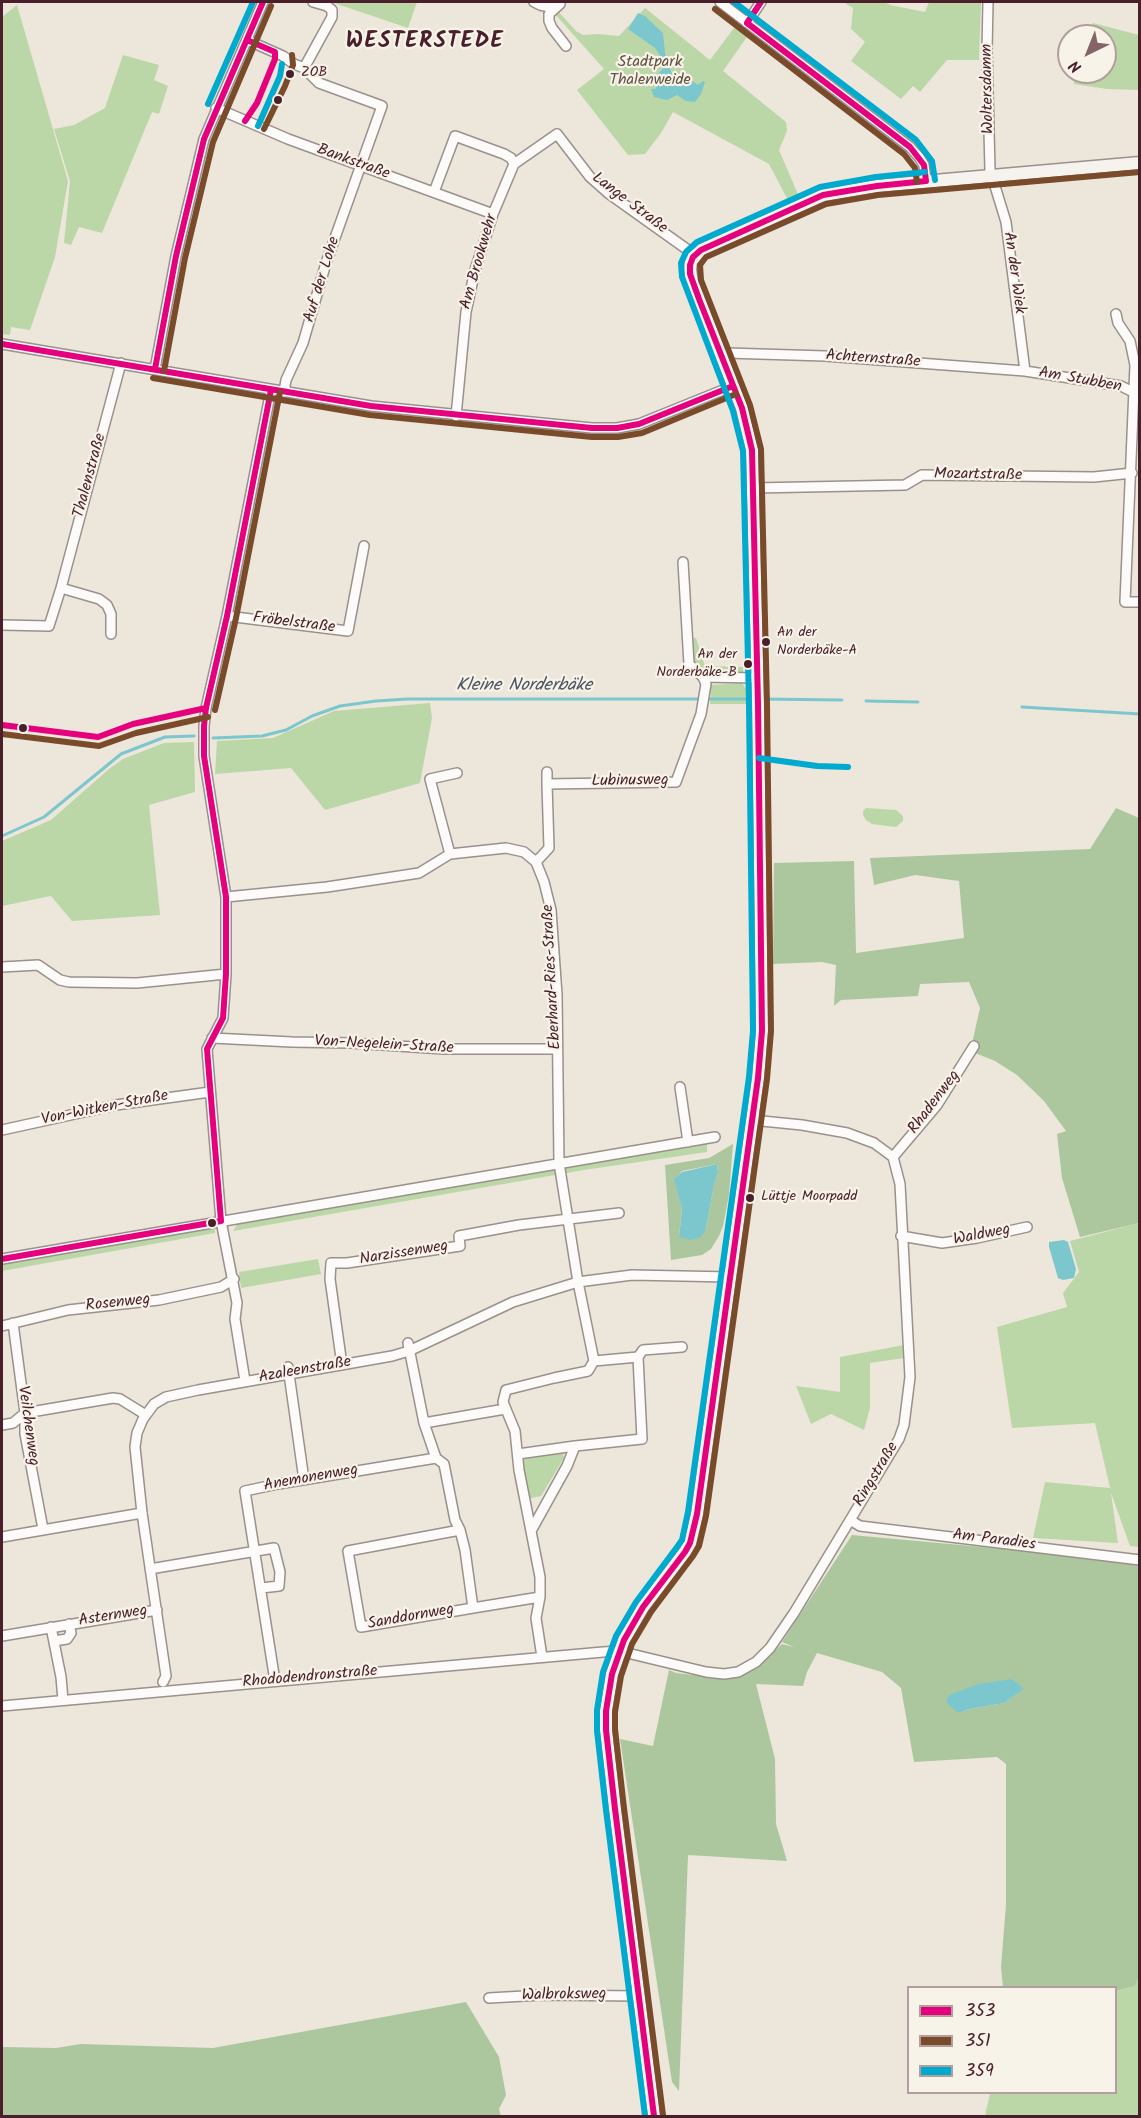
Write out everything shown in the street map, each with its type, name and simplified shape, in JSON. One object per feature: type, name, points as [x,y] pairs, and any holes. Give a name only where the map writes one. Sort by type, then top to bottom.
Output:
[{"type":"street","points":[[154,369],[176,256],[204,139],[263,2]]},
{"type":"street","points":[[247,40],[284,56],[304,68],[332,17],[332,10],[327,6],[313,2]]},
{"type":"street","points":[[534,2],[550,7],[561,3]]},
{"type":"street","points":[[720,2],[910,147],[924,165],[926,181]]},
{"type":"street","points":[[747,22],[761,2]]},
{"type":"street","name":"Woltersdamm","points":[[988,2],[987,52],[992,177]]},
{"type":"street","points":[[561,3],[549,14],[549,21],[566,46]]},
{"type":"street","name":"Auf der Lohe","points":[[284,392],[286,380],[303,343],[326,263],[382,106],[319,83],[304,68]]},
{"type":"street","name":"Bankstraße","points":[[216,108],[288,139],[493,214]]},
{"type":"street","name":"Lange Straße","points":[[514,164],[557,134],[590,177],[695,255]]},
{"type":"street","points":[[434,192],[454,136],[504,154],[511,158],[514,164]]},
{"type":"street","points":[[654,2116],[606,1730],[610,1685],[619,1651],[636,1617],[681,1558],[692,1535],[701,1491],[758,1078],[762,1031],[758,681],[752,450],[745,418],[690,274],[691,261],[695,255],[714,244],[823,195],[926,181],[1140,163]]},
{"type":"street","name":"Am Brookwehr","points":[[456,416],[465,312],[493,214],[514,164]]},
{"type":"street","name":"An der Wiek","points":[[992,177],[1006,222],[1025,371]]},
{"type":"street","name":"Am Stubben","points":[[1025,371],[1121,386],[1137,393],[1130,341],[1118,323],[1116,314]]},
{"type":"street","points":[[2,344],[371,406],[592,428],[617,428],[647,421],[733,386]]},
{"type":"street","name":"Achternstraße","points":[[720,355],[727,353],[825,356],[1025,371]]},
{"type":"street","name":"Thalenstraße","points":[[2,626],[49,626],[121,363]]},
{"type":"street","points":[[245,1381],[235,1319],[237,1303],[234,1279],[221,1221],[207,1049],[223,1018],[226,974],[226,897],[204,748],[204,726],[271,390]]},
{"type":"street","points":[[1137,393],[1125,602],[1140,602]]},
{"type":"street","name":"Mozartstraße","points":[[754,489],[905,485],[922,475],[1094,477],[1132,473]]},
{"type":"street","name":"Fröbelstraße","points":[[227,616],[348,630],[364,546]]},
{"type":"street","points":[[683,562],[689,664],[703,677],[758,681]]},
{"type":"street","points":[[61,588],[99,598],[107,605],[111,614],[111,634]]},
{"type":"street","name":"Lubinusweg","points":[[546,784],[676,782],[702,709],[706,684],[703,677]]},
{"type":"street","points":[[226,897],[327,887],[419,873],[450,854],[506,848],[524,852],[536,862],[549,848],[547,772]]},
{"type":"street","points":[[450,854],[430,779],[457,773]]},
{"type":"street","name":"Eberhard-Ries-Straße","points":[[536,862],[551,910],[557,995],[559,1164],[578,1282],[594,1361]]},
{"type":"street","points":[[2,967],[38,965],[60,980],[69,982],[137,982],[226,974]]},
{"type":"street","name":"Von-Negelein-Straße","points":[[212,1038],[444,1049],[557,1049]]},
{"type":"street","name":"Rhadenweg","points":[[893,1157],[937,1106],[974,1046]]},
{"type":"street","points":[[680,1087],[688,1142]]},
{"type":"street","name":"Von-Witken-Straße","points":[[2,1130],[116,1105],[210,1092]]},
{"type":"street","points":[[752,1122],[802,1125],[847,1133],[874,1143],[893,1157]]},
{"type":"street","points":[[2,1259],[715,1137]]},
{"type":"street","name":"Ringstraße","points":[[619,1651],[705,1672],[723,1674],[738,1672],[748,1667],[770,1648],[794,1613],[899,1439],[904,1425],[910,1377],[900,1184],[893,1157]]},
{"type":"street","points":[[568,1219],[619,1213]]},
{"type":"street","name":"Narzissenweg","points":[[342,1365],[330,1279],[331,1263],[347,1263],[460,1246],[459,1236],[568,1219]]},
{"type":"street","name":"Waldweg","points":[[901,1236],[942,1243],[1027,1227]]},
{"type":"street","name":"Azaleenstraße","points":[[163,1682],[165,1676],[135,1446],[137,1433],[154,1404],[166,1397],[289,1370],[342,1365],[409,1347],[513,1302],[578,1282],[632,1275],[730,1277]]},
{"type":"street","name":"Rosenweg","points":[[2,1326],[68,1310],[159,1300],[221,1287],[234,1279]]},
{"type":"street","name":"Veilchenweg","points":[[13,1323],[25,1413],[25,1434],[43,1529]]},
{"type":"street","name":"Sanddornweg","points":[[409,1347],[424,1423],[436,1458],[444,1464],[455,1520],[465,1550],[473,1608]]},
{"type":"street","points":[[518,1454],[642,1439],[638,1356],[643,1350],[682,1347]]},
{"type":"street","points":[[542,1657],[536,1618],[540,1597],[540,1576],[519,1470],[515,1431],[503,1402],[506,1390],[588,1371],[594,1361],[638,1356]]},
{"type":"street","points":[[289,1370],[304,1480]]},
{"type":"street","points":[[2,1425],[13,1423],[25,1413],[113,1398],[120,1399],[146,1415]]},
{"type":"street","points":[[424,1423],[505,1408]]},
{"type":"street","points":[[531,1531],[567,1466],[574,1446]]},
{"type":"street","name":"Anemonenweg","points":[[255,1552],[245,1491],[436,1458]]},
{"type":"street","points":[[2,1537],[142,1513]]},
{"type":"street","name":"Am Paradies","points":[[850,1520],[860,1526],[1140,1560]]},
{"type":"street","name":"Sanddornweg","points":[[460,1530],[348,1551],[361,1627],[540,1597]]},
{"type":"street","points":[[150,1569],[274,1548],[280,1572],[279,1586],[261,1588]]},
{"type":"street","points":[[255,1552],[275,1681]]},
{"type":"street","name":"Asternweg","points":[[2,1636],[156,1610]]},
{"type":"street","name":"Asternweg","points":[[54,1641],[67,1639],[71,1634],[69,1624]]},
{"type":"street","points":[[51,1627],[63,1700]]},
{"type":"street","name":"Rhododendronstraße","points":[[2,1706],[619,1651]]},
{"type":"street","name":"Walbroksweg","points":[[489,1998],[542,1995],[639,1996]]},
{"type":"green space","points":[[331,2],[417,2],[408,28]]},
{"type":"green space","points":[[846,2],[885,2],[925,12],[929,2],[981,2],[979,60],[947,60],[920,92],[913,86],[901,99],[851,61],[865,42],[851,29],[853,8]]},
{"type":"green space","points":[[17,5],[68,181],[55,257],[30,330],[11,327],[10,335],[2,334],[2,17]]},
{"type":"green space","name":"Stadtpark Thalenweide","points":[[645,8],[710,60],[737,24],[749,34],[723,71],[786,122],[787,131],[779,150],[800,199],[790,204],[769,164],[673,112],[645,154],[628,155],[577,90],[604,69],[554,13],[557,10],[576,31],[583,35],[619,36]]},
{"type":"green space","points":[[1117,29],[1139,35],[1139,90],[1107,89],[1074,84],[1117,84]]},
{"type":"green space","points":[[123,55],[159,65],[154,80],[168,86],[159,114],[152,112],[102,233],[79,227],[71,245],[64,243],[70,181],[54,129],[74,125],[105,108]]},
{"type":"green space","points":[[692,638],[696,638],[705,666],[743,667],[743,675],[704,673],[693,662]]},
{"type":"green space","points":[[742,683],[747,691],[746,704],[710,704],[711,685]]},
{"type":"green space","points":[[430,703],[432,718],[420,783],[325,810],[291,768],[215,774],[217,741],[273,738],[334,711]]},
{"type":"green space","points":[[194,742],[195,792],[149,805],[160,915],[72,921],[51,896],[2,906],[2,841],[51,820],[123,759],[164,743]]},
{"type":"green space","points":[[866,808],[896,810],[903,816],[903,821],[896,827],[872,824],[863,815]]},
{"type":"green space","points":[[1116,808],[1139,818],[1139,1223],[1080,1237],[1062,1178],[1057,1134],[1066,1131],[1044,1101],[1017,1075],[995,1061],[975,1053],[973,1039],[980,1008],[969,982],[920,984],[918,996],[841,1000],[834,1006],[836,965],[822,962],[773,964],[774,863],[854,861],[856,953],[964,938],[959,881],[915,875],[874,885],[870,858],[1090,849]]},
{"type":"green space","points":[[707,1141],[707,1152],[584,1170],[233,1231],[238,1223]]},
{"type":"green space","points":[[733,1144],[729,1195],[723,1226],[711,1249],[702,1255],[671,1260],[665,1165],[709,1158]],"holes":[[[717,1164],[718,1173],[706,1229],[679,1237],[682,1209],[675,1179],[682,1171]]]},
{"type":"green space","points":[[1139,1223],[1139,1547],[1130,1546],[1111,1493],[1118,1543],[1033,1538],[1045,1482],[1110,1488],[1095,1423],[1012,1428],[997,1327],[1067,1307],[1063,1293],[1079,1272],[1070,1241]]},
{"type":"green space","points":[[215,1227],[215,1233],[2,1271],[2,1263]]},
{"type":"green space","points":[[318,1259],[321,1274],[241,1288],[239,1272]]},
{"type":"green space","points":[[904,1345],[904,1358],[870,1363],[870,1408],[864,1430],[831,1414],[811,1424],[796,1386],[840,1392],[840,1357]]},
{"type":"green space","points":[[562,1451],[564,1458],[541,1496],[528,1499],[521,1459]]},
{"type":"green space","points":[[852,1535],[1113,1559],[1139,1565],[1140,1973],[1135,1986],[1117,1991],[1117,1986],[1003,1986],[1001,1967],[1006,1904],[1006,1764],[997,1757],[914,1762],[901,1688],[882,1672],[817,1653],[803,1686],[756,1684],[775,1759],[776,1824],[787,1861],[688,1855],[679,2091],[672,2082],[620,1739],[653,1746],[669,1670],[676,1673],[729,1679],[745,1674],[761,1664],[782,1644],[794,1647],[782,1642]],"holes":[[[1013,1679],[1023,1689],[1004,1703],[970,1709],[958,1713]]]},
{"type":"green space","points":[[1139,1973],[1139,2116],[985,2116],[990,2094],[1117,2094],[1117,1991],[1135,1986]]},
{"type":"green space","points":[[466,2002],[499,2057],[506,2095],[499,2109],[501,2116],[2,2116],[2,2047],[56,2048],[81,2044],[213,2048]]},
{"type":"water","points":[[638,13],[645,16],[663,33],[665,53],[671,72],[678,79],[692,81],[698,85],[705,82],[695,102],[686,101],[677,95],[667,100],[654,97],[651,89],[655,89],[658,85],[654,78],[662,70],[663,64],[655,48],[628,29]]},
{"type":"water","points":[[717,1164],[718,1173],[706,1229],[701,1237],[690,1240],[679,1237],[682,1209],[674,1179],[682,1172]]},
{"type":"water","points":[[1064,1240],[1068,1242],[1076,1269],[1074,1278],[1063,1280],[1058,1278],[1049,1242]]},
{"type":"water","points":[[1013,1679],[1024,1689],[1004,1703],[958,1713],[946,1702],[949,1695],[978,1684]]},
{"type":"waterway","name":"Kleine Norderbäke","points":[[213,738],[262,736],[286,730],[312,716],[340,706],[376,701],[407,699],[754,699]]},
{"type":"waterway","name":"Kleine Norderbäke","points":[[760,699],[842,700]]},
{"type":"waterway","name":"Kleine Norderbäke","points":[[866,701],[918,702]]},
{"type":"waterway","name":"Kleine Norderbäke","points":[[1022,707],[1140,714]]},
{"type":"waterway","name":"Kleine Norderbäke","points":[[2,836],[44,817],[121,754],[165,737],[194,736]]},
{"type":"transit line","name":"359","points":[[208,104],[253,2]]},
{"type":"transit line","name":"353","points":[[155,369],[176,256],[204,139],[263,2]]},
{"type":"transit line","name":"359","points":[[734,2],[916,140],[932,161],[935,180]]},
{"type":"transit line","name":"353","points":[[654,2116],[615,1809],[606,1711],[612,1674],[624,1640],[643,1607],[685,1552],[690,1543],[697,1514],[758,1078],[762,1031],[752,450],[742,408],[699,299],[690,274],[690,265],[693,257],[701,250],[823,195],[926,181],[924,165],[910,147],[747,23],[761,2]]},
{"type":"transit line","name":"351","points":[[164,371],[185,258],[213,142],[271,6]]},
{"type":"transit line","name":"351","points":[[715,9],[904,154],[915,168],[917,182]]},
{"type":"transit line","name":"353","points":[[245,121],[257,103],[275,59],[275,52],[247,40]]},
{"type":"transit line","name":"351","points":[[264,129],[293,65],[292,55]]},
{"type":"transit line","name":"359","points":[[258,126],[280,76],[282,64]]},
{"type":"transit line","name":"359","points":[[645,2116],[606,1810],[597,1731],[597,1710],[603,1672],[616,1636],[636,1602],[682,1540],[688,1512],[749,1077],[753,1031],[743,451],[733,411],[682,277],[681,263],[686,252],[697,242],[820,187],[876,177],[925,172]]},
{"type":"transit line","name":"351","points":[[663,2115],[624,1808],[615,1712],[621,1676],[632,1644],[651,1612],[699,1546],[706,1516],[767,1079],[771,1031],[761,449],[750,405],[701,280],[700,265],[706,257],[826,204],[878,195],[1140,172]]},
{"type":"transit line","name":"353","points":[[2,344],[371,406],[592,428],[617,428],[639,424],[733,386]]},
{"type":"transit line","name":"351","points":[[153,378],[370,415],[592,437],[618,437],[642,433],[736,394]]},
{"type":"transit line","name":"353","points":[[221,1221],[207,1049],[223,1018],[226,974],[226,897],[204,756],[204,726],[271,390]]},
{"type":"transit line","name":"351","points":[[215,710],[236,618],[280,392]]},
{"type":"transit line","name":"353","points":[[2,725],[98,737],[133,724],[206,708]]},
{"type":"transit line","name":"351","points":[[2,734],[99,746],[136,733],[208,717]]},
{"type":"transit line","name":"359","points":[[759,758],[817,766],[848,767]]},
{"type":"transit line","name":"353","points":[[2,1259],[221,1221]]},
{"type":"place","name":"ZOB","points":[[290,74]]},
{"type":"place","name":"An der Norderbäke-A","points":[[766,642]]},
{"type":"place","name":"An der Norderbäke-B","points":[[748,664]]},
{"type":"place","name":"Lüttje Moorpadd","points":[[750,1198]]},
{"type":"district","name":"WESTERSTEDE","points":[[425,43]]}]
